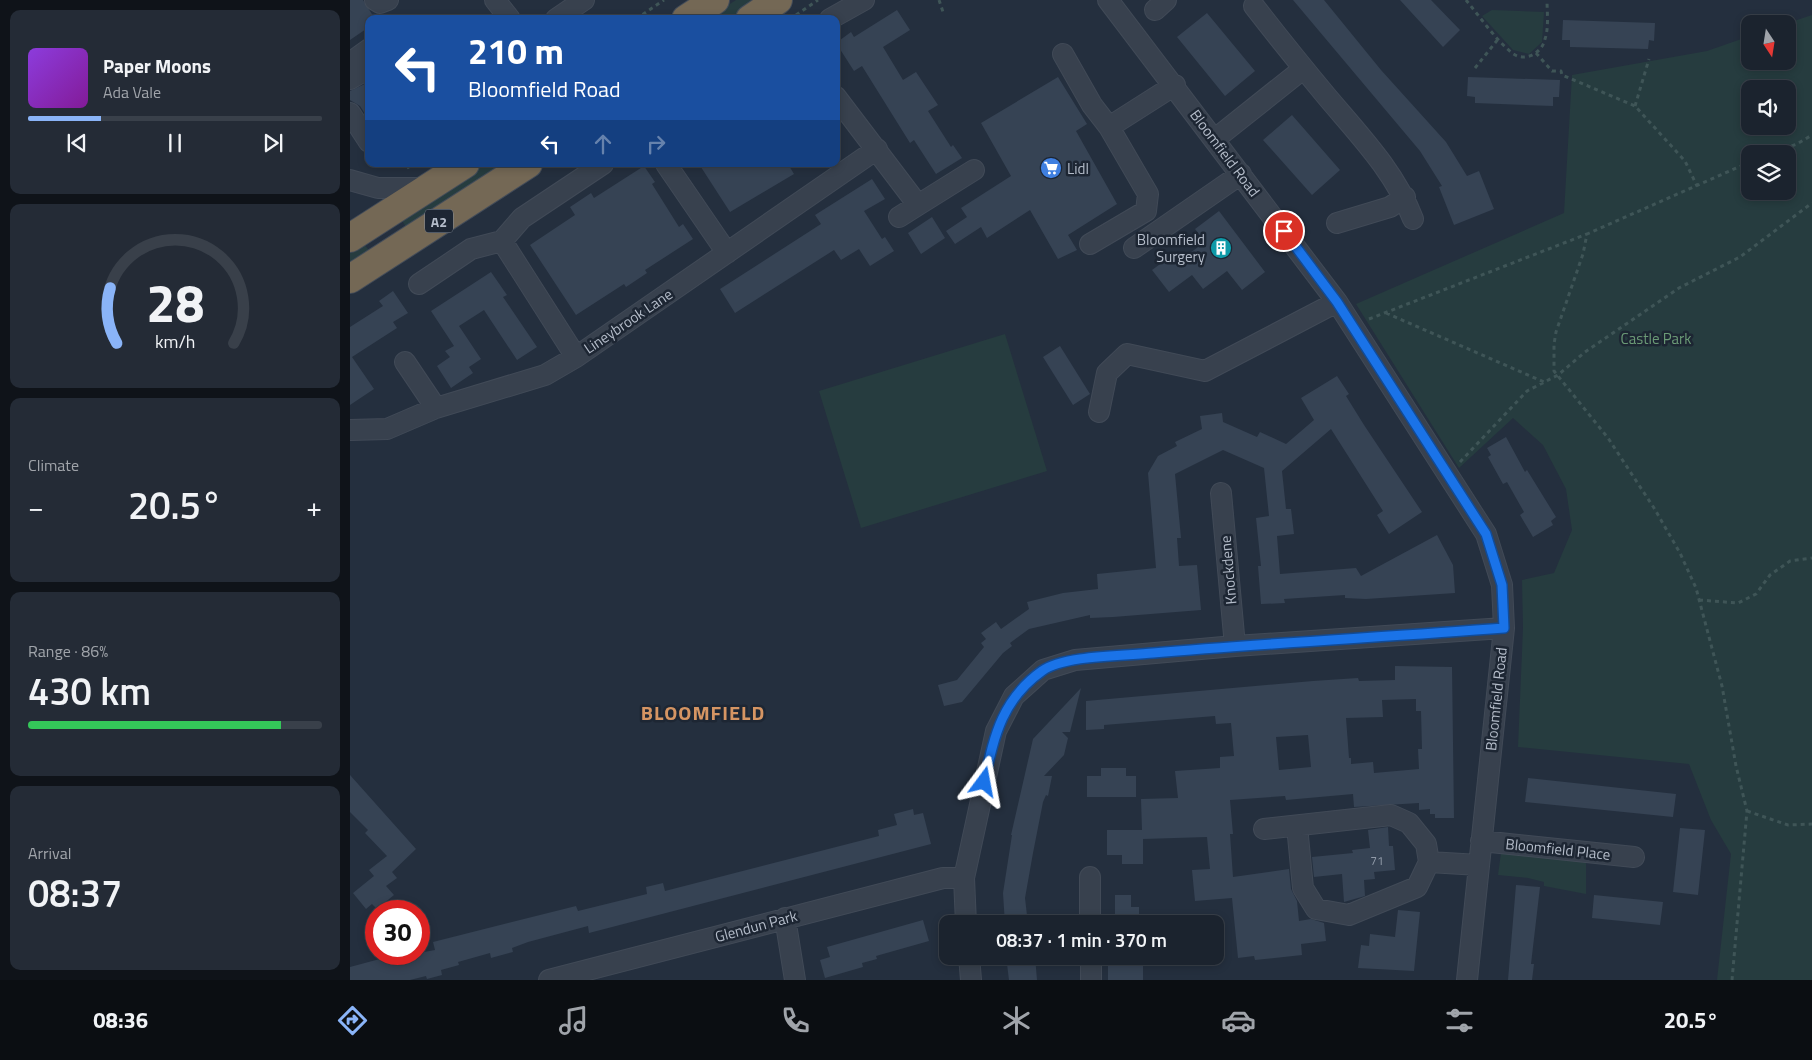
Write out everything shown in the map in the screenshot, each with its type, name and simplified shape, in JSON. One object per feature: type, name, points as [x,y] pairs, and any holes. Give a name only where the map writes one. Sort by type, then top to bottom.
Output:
[{"type":"highway","points":[[692,15],[715,0]]},
{"type":"highway","points":[[756,15],[778,0]]},
{"type":"highway","name":"A2","points":[[350,238],[460,167]]},
{"type":"highway","name":"A2","points":[[350,279],[523,167]]},
{"type":"street","points":[[375,0],[380,3],[388,0]]},
{"type":"street","points":[[496,0],[507,15]]},
{"type":"street","points":[[562,15],[584,0]]},
{"type":"street","points":[[837,15],[864,0]]},
{"type":"street","name":"Bloomfield Road","points":[[1108,0],[1175,85],[1337,302],[1486,534],[1502,585],[1504,628],[1467,980]]},
{"type":"street","points":[[1254,6],[1303,69],[1387,168],[1405,197],[1413,219]]},
{"type":"street","points":[[350,63],[365,53]]},
{"type":"street","points":[[1063,54],[1092,105],[1109,127],[1148,194],[1146,211],[1090,244]]},
{"type":"street","points":[[1215,139],[1303,69]]},
{"type":"street","points":[[350,79],[365,70]]},
{"type":"street","points":[[1109,127],[1175,85]]},
{"type":"street","points":[[840,102],[918,205]]},
{"type":"street","points":[[350,113],[365,136]]},
{"type":"street","name":"Lineybrook Lane","points":[[350,430],[388,429],[436,408],[545,375],[576,357],[877,149]]},
{"type":"street","points":[[419,284],[471,249],[502,241],[522,218],[598,167]]},
{"type":"street","points":[[668,167],[728,253]]},
{"type":"street","points":[[899,217],[974,170]]},
{"type":"street","points":[[1134,248],[1241,174]]},
{"type":"street","points":[[350,180],[378,188],[427,188]]},
{"type":"street","points":[[1337,223],[1390,207],[1405,197]]},
{"type":"street","points":[[502,241],[576,357]]},
{"type":"street","points":[[1099,412],[1107,373],[1127,354],[1205,371],[1337,302]]},
{"type":"street","points":[[405,362],[436,408]]},
{"type":"street","name":"Knockdene","points":[[1221,493],[1235,646]]},
{"type":"street","points":[[966,915],[964,878],[996,731],[1014,696],[1043,670],[1074,660],[1235,646],[1504,628]]},
{"type":"street","points":[[1264,829],[1391,815],[1409,823],[1426,844],[1429,862],[1417,887],[1349,915],[1316,910],[1303,888],[1297,826]]},
{"type":"street","name":"Bloomfield Place","points":[[1481,841],[1634,857]]},
{"type":"street","points":[[1429,862],[1479,865]]},
{"type":"street","points":[[1090,877],[1090,915]]},
{"type":"street","name":"Glendun Park","points":[[549,980],[618,971],[785,918],[943,878],[964,878]]},
{"type":"street","points":[[785,918],[795,980]]},
{"type":"street","points":[[970,965],[971,980]]},
{"type":"street","points":[[1090,965],[1091,980]]},
{"type":"path","points":[[642,15],[664,0]]},
{"type":"path","points":[[796,15],[818,0]]},
{"type":"path","points":[[939,0],[943,12]]},
{"type":"path","points":[[1466,0],[1518,57],[1530,57],[1536,53],[1546,38],[1548,0]]},
{"type":"path","points":[[1475,68],[1499,38]]},
{"type":"path","points":[[1536,53],[1552,70],[1562,71],[1562,75],[1635,106],[1685,161],[1697,186]]},
{"type":"path","points":[[1635,106],[1649,59]]},
{"type":"path","points":[[1794,145],[1812,135]]},
{"type":"path","points":[[1352,326],[1587,234],[1741,166]]},
{"type":"path","points":[[1450,476],[1484,434],[1527,391],[1558,375],[1586,352],[1679,288],[1740,256],[1812,203]]},
{"type":"path","points":[[1587,234],[1583,254],[1572,283],[1554,344],[1554,370],[1608,438],[1654,508],[1680,553],[1700,600],[1722,686],[1736,766],[1747,811],[1732,980]]},
{"type":"path","points":[[1385,313],[1544,382]]},
{"type":"path","points":[[1700,600],[1738,603],[1756,594],[1770,575],[1790,560],[1812,558]]},
{"type":"path","points":[[1747,811],[1788,825],[1812,824]]},
{"type":"green space","points":[[736,0],[760,0],[737,15],[713,15]]},
{"type":"green space","points":[[1492,10],[1544,12],[1542,42],[1529,54],[1513,50],[1482,16]]},
{"type":"green space","name":"Castle Park","points":[[1812,15],[1812,980],[1717,980],[1731,854],[1711,820],[1689,764],[1518,747],[1523,628],[1522,580],[1554,573],[1572,530],[1566,489],[1543,445],[1513,418],[1459,468],[1356,304],[1564,213],[1572,75],[1707,51],[1741,39],[1741,70],[1796,70],[1796,20]]},
{"type":"green space","points":[[480,167],[504,167],[408,230],[401,219]]},
{"type":"green space","points":[[364,244],[371,253],[350,267],[350,253]]},
{"type":"green space","points":[[1005,334],[1047,471],[861,528],[819,391]]},
{"type":"green space","points":[[1501,853],[1586,860],[1586,894],[1544,886],[1544,882],[1528,878],[1498,875]]},
{"type":"building","points":[[350,0],[363,0],[372,15],[365,15],[365,30],[350,40]]},
{"type":"building","points":[[1293,0],[1324,0],[1381,70],[1446,142],[1467,176],[1479,171],[1494,209],[1454,225],[1439,187],[1442,186],[1420,151]]},
{"type":"building","points":[[1400,0],[1431,0],[1460,30],[1443,47]]},
{"type":"building","points":[[897,10],[910,30],[883,47],[903,80],[916,72],[938,105],[928,111],[951,147],[953,145],[962,158],[936,174],[914,140],[910,143],[862,66],[854,71],[840,49],[840,40],[851,32],[854,37]]},
{"type":"building","points":[[1207,13],[1255,71],[1225,96],[1177,37]]},
{"type":"building","points":[[1563,20],[1655,23],[1654,41],[1649,40],[1648,49],[1570,47],[1570,40],[1562,40]]},
{"type":"building","name":"Lidl","points":[[1058,77],[1087,124],[1076,131],[1117,204],[1068,235],[1077,250],[1058,259],[1030,210],[987,238],[981,227],[955,244],[946,231],[967,217],[961,208],[1011,176],[981,123]]},
{"type":"building","points":[[1468,77],[1560,80],[1559,97],[1553,97],[1553,106],[1475,103],[1475,97],[1467,96]]},
{"type":"building","points":[[365,84],[365,114],[360,106],[350,100],[350,91]]},
{"type":"building","points":[[1292,115],[1340,170],[1312,195],[1263,140]]},
{"type":"building","points":[[645,167],[655,182],[652,184],[679,227],[683,224],[693,239],[645,270],[647,273],[626,287],[624,284],[576,315],[530,245],[575,215],[570,207],[591,193],[594,198]]},
{"type":"building","points":[[701,167],[790,167],[794,174],[730,212]]},
{"type":"building","points":[[872,179],[885,199],[864,211],[882,239],[885,237],[894,251],[870,266],[859,249],[841,260],[834,250],[735,313],[720,289],[821,224],[815,215]]},
{"type":"building","name":"Bloomfield Surgery","points":[[1219,211],[1265,272],[1242,290],[1227,271],[1203,289],[1192,275],[1169,292],[1152,270],[1174,254],[1179,261],[1205,242],[1195,229]]},
{"type":"building","points":[[932,217],[945,238],[921,254],[908,233]]},
{"type":"building","points":[[491,272],[507,295],[503,297],[537,347],[517,360],[484,310],[459,326],[481,359],[469,367],[473,373],[451,388],[437,366],[450,357],[445,351],[454,346],[431,311]]},
{"type":"building","points":[[393,291],[408,313],[393,322],[397,328],[352,357],[374,389],[350,405],[350,327],[383,306],[379,301]]},
{"type":"building","points":[[1060,346],[1090,394],[1073,405],[1043,357]]},
{"type":"building","points":[[1337,376],[1349,394],[1346,396],[1364,425],[1422,512],[1389,534],[1377,515],[1383,511],[1331,429],[1282,471],[1286,509],[1291,509],[1294,534],[1277,536],[1280,574],[1356,568],[1361,576],[1437,535],[1453,565],[1455,593],[1366,599],[1345,598],[1345,595],[1284,599],[1285,603],[1261,604],[1258,566],[1261,566],[1256,518],[1269,516],[1264,468],[1223,450],[1175,474],[1181,538],[1177,538],[1179,566],[1197,565],[1201,610],[1113,617],[1090,618],[1090,615],[1029,629],[1010,643],[1012,646],[1003,653],[962,702],[944,706],[938,685],[957,680],[984,647],[981,643],[986,639],[981,633],[996,622],[1001,629],[1029,609],[1027,602],[1063,593],[1098,589],[1097,574],[1156,568],[1148,473],[1158,456],[1177,446],[1175,442],[1202,429],[1200,416],[1222,413],[1223,422],[1257,437],[1260,432],[1286,444],[1314,420],[1301,398]]},
{"type":"building","points":[[1506,437],[1525,472],[1527,470],[1556,517],[1551,521],[1553,525],[1533,537],[1520,515],[1524,512],[1507,482],[1503,484],[1488,457],[1491,455],[1487,448]]},
{"type":"building","points":[[1395,666],[1452,667],[1454,818],[1435,818],[1435,814],[1430,814],[1430,809],[1419,810],[1419,803],[1354,807],[1353,794],[1286,800],[1285,796],[1230,800],[1233,834],[1230,834],[1233,877],[1289,869],[1291,889],[1297,901],[1299,921],[1311,919],[1324,923],[1326,941],[1301,944],[1302,955],[1255,960],[1254,956],[1238,958],[1232,898],[1195,901],[1192,870],[1210,869],[1207,837],[1143,839],[1143,864],[1122,864],[1122,855],[1107,855],[1107,830],[1142,830],[1141,799],[1178,798],[1175,771],[1220,768],[1220,757],[1234,756],[1231,723],[1216,724],[1215,716],[1104,725],[1104,729],[1086,730],[1086,701],[1313,681],[1358,678],[1359,681],[1395,680]],"holes":[[[1416,699],[1416,711],[1421,711],[1422,749],[1418,749],[1419,769],[1374,773],[1373,762],[1351,764],[1346,718],[1383,717],[1382,700]],[[1308,735],[1311,767],[1279,770],[1276,737]]]},
{"type":"building","points":[[1081,688],[1070,732],[1062,732],[1068,738],[1064,755],[1044,776],[1052,776],[1048,796],[1046,795],[1043,802],[1033,853],[1025,898],[1027,915],[1004,915],[1003,893],[1011,835],[1033,739]]},
{"type":"building","points":[[1101,768],[1126,768],[1126,776],[1136,776],[1136,797],[1087,797],[1087,776],[1101,776]]},
{"type":"building","points":[[350,775],[416,849],[392,872],[397,878],[386,886],[394,895],[388,900],[365,900],[365,908],[353,893],[374,876],[369,870],[387,856],[365,833],[368,830],[350,812]]},
{"type":"building","points":[[1528,778],[1676,794],[1673,817],[1525,802]]},
{"type":"building","points":[[913,809],[914,815],[923,813],[931,844],[589,933],[588,926],[528,942],[512,948],[513,952],[491,958],[490,953],[458,962],[459,965],[441,970],[442,975],[427,979],[426,976],[410,980],[350,980],[350,967],[365,963],[365,965],[430,965],[430,951],[435,950],[433,942],[576,906],[578,911],[647,894],[646,887],[663,883],[665,891],[879,836],[878,830],[897,825],[894,814]]},
{"type":"building","points":[[1388,827],[1389,846],[1393,846],[1395,870],[1374,872],[1375,879],[1364,880],[1365,896],[1344,902],[1342,874],[1314,877],[1312,857],[1353,853],[1352,850],[1370,848],[1368,830]]},
{"type":"building","points":[[1680,828],[1705,830],[1698,895],[1673,892]]},
{"type":"building","points":[[1516,885],[1540,887],[1531,964],[1534,964],[1532,980],[1508,980]]},
{"type":"building","points":[[1115,895],[1131,895],[1131,907],[1139,907],[1139,915],[1115,915]]},
{"type":"building","points":[[1594,895],[1663,902],[1660,925],[1592,918]]},
{"type":"building","points":[[1398,910],[1420,912],[1414,971],[1358,968],[1361,945],[1369,946],[1370,934],[1395,937]]},
{"type":"building","points":[[923,920],[929,941],[876,956],[877,959],[862,963],[863,967],[825,978],[820,960],[830,957],[827,947]]},
{"type":"building","points":[[1007,965],[1036,965],[1037,980],[1009,980]]},
{"type":"building","points":[[1108,965],[1143,965],[1143,980],[1108,980]]},
{"type":"place","name":"Lidl","points":[[1051,168]]},
{"type":"place","name":"Bloomfield Surgery","points":[[1221,248]]},
{"type":"district","name":"BLOOMFIELD","points":[[703,712]]},
{"type":"route","points":[[984,782],[996,731],[1014,696],[1043,670],[1074,660],[1235,646],[1504,628],[1502,585],[1486,534],[1337,302],[1284,231]]}]
